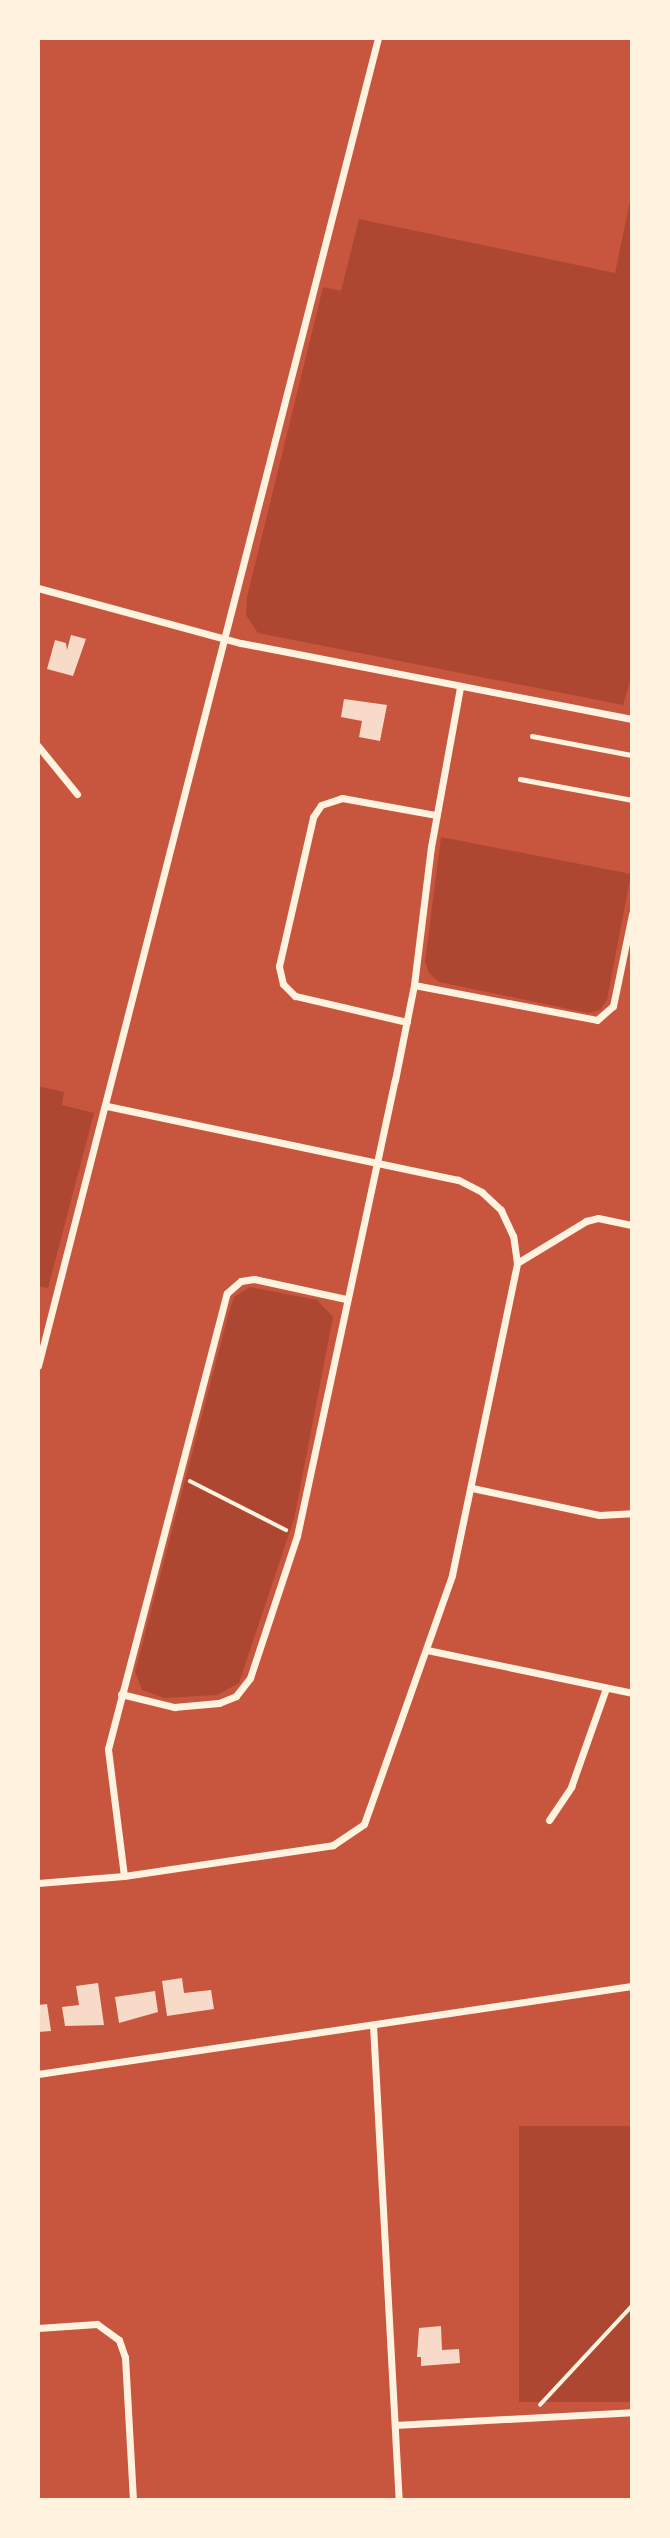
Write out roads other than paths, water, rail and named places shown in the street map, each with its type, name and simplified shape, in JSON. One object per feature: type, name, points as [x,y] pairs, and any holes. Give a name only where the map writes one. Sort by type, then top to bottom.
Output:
[{"type":"street","points":[[38,1366],[378,38]]},
{"type":"street","points":[[38,588],[225,638],[460,687],[632,719]]},
{"type":"street","points":[[121,1694],[174,1707],[219,1703],[242,1691],[250,1678],[297,1536],[407,1021],[436,815],[460,687]]},
{"type":"street","points":[[38,746],[77,794]]},
{"type":"street","points":[[407,1021],[295,996],[283,984],[279,966],[313,817],[321,805],[342,799],[436,815]]},
{"type":"street","points":[[414,985],[597,1020],[613,1006],[632,914]]},
{"type":"street","points":[[38,1883],[124,1876],[333,1845],[351,1837],[372,1808],[452,1575],[517,1263],[508,1222],[482,1192],[458,1181],[106,1106]]},
{"type":"street","points":[[517,1263],[586,1221],[598,1219],[632,1225]]},
{"type":"street","points":[[124,1876],[107,1755],[179,1475],[231,1288],[254,1279],[346,1299]]},
{"type":"street","points":[[472,1488],[599,1515],[632,1513]]},
{"type":"street","points":[[427,1650],[632,1692]]},
{"type":"street","points":[[549,1820],[571,1787],[606,1688]]},
{"type":"street","points":[[38,2074],[632,1986]]},
{"type":"street","points":[[373,2025],[399,2500]]},
{"type":"street","points":[[38,2328],[97,2324],[119,2340],[125,2357],[133,2500]]},
{"type":"street","points":[[395,2425],[632,2412]]},
{"type":"lane","points":[[531,736],[632,754]]},
{"type":"lane","points":[[520,779],[632,800]]}]
